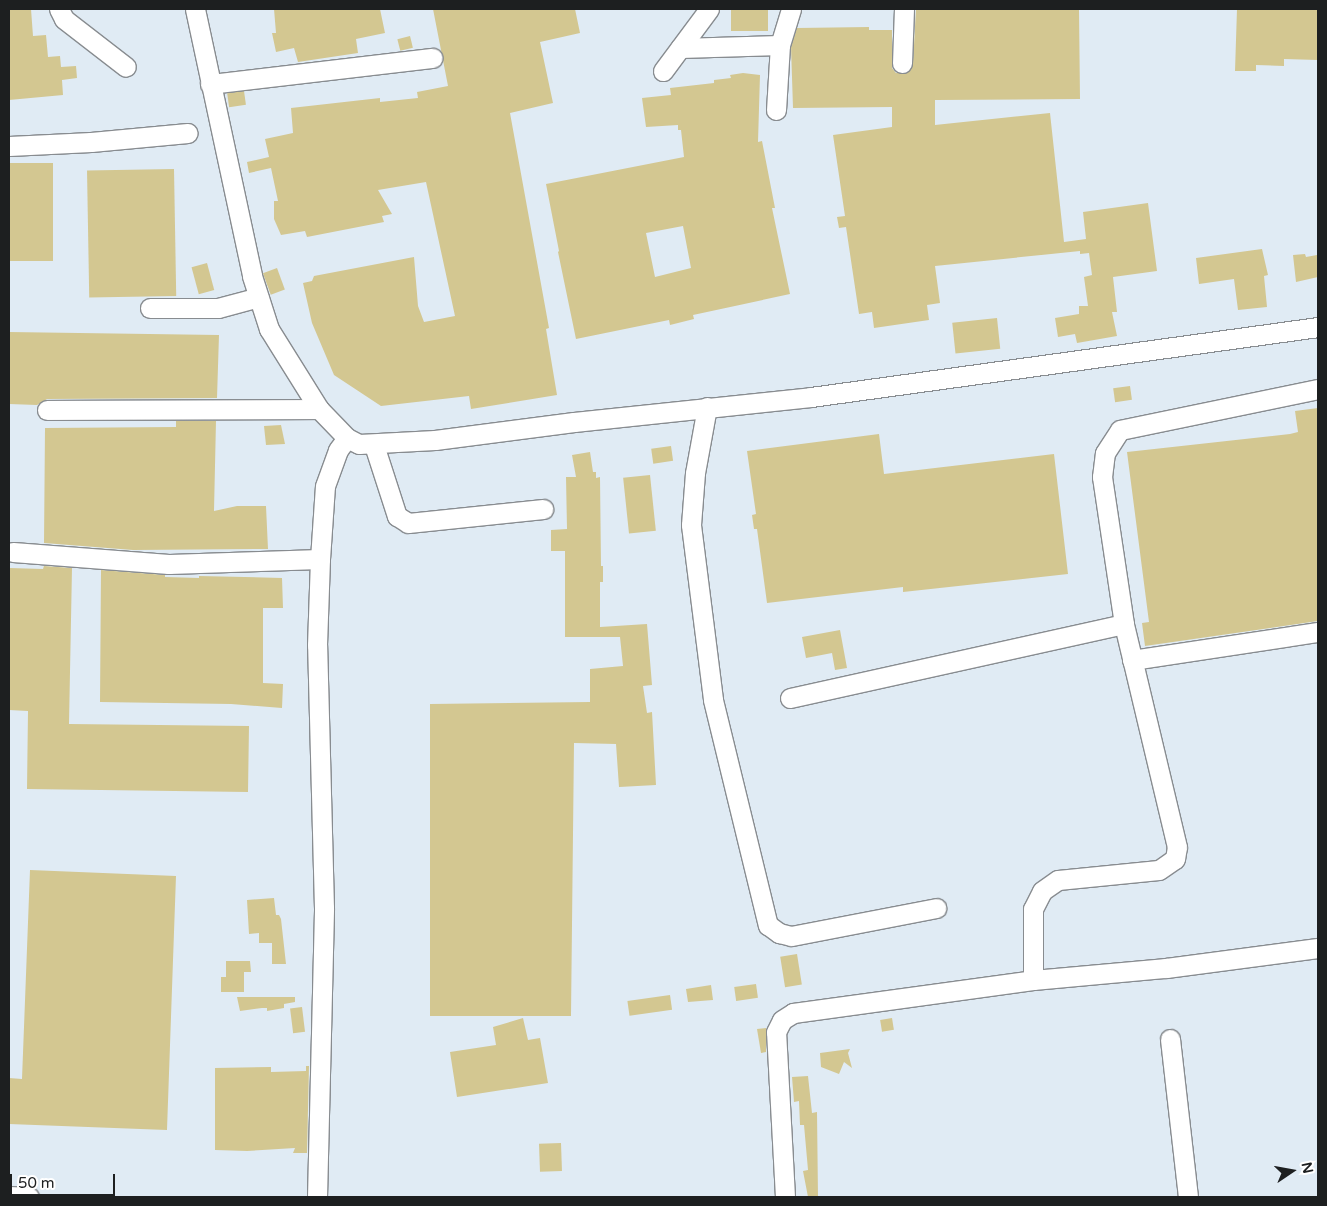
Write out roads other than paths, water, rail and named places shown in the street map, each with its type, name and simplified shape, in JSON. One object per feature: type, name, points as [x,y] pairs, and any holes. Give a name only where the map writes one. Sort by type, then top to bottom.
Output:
[{"type":"street","points":[[60,9],[64,20],[126,67]]},
{"type":"street","points":[[195,9],[252,276],[269,329],[319,409],[347,438],[359,444],[374,445],[434,440],[574,422],[811,397],[1318,327]]},
{"type":"street","points":[[663,71],[709,9]]},
{"type":"street","points":[[776,110],[780,45],[791,9]]},
{"type":"street","points":[[902,63],[904,9]]},
{"type":"street","points":[[680,48],[780,45]]},
{"type":"street","points":[[210,84],[432,58]]},
{"type":"street","points":[[9,146],[91,142],[188,133]]},
{"type":"street","points":[[150,308],[218,308],[259,297]]},
{"type":"street","points":[[1033,980],[1032,909],[1042,891],[1058,880],[1159,870],[1175,859],[1177,847],[1124,624],[1102,477],[1104,453],[1120,430],[1318,389]]},
{"type":"street","points":[[707,407],[696,473],[692,524],[712,700],[768,925],[779,933],[791,936],[936,908]]},
{"type":"street","points":[[47,410],[319,409]]},
{"type":"street","points":[[317,1197],[324,908],[317,645],[320,559],[325,486],[338,450],[347,438]]},
{"type":"street","points":[[374,445],[397,516],[408,523],[543,509]]},
{"type":"street","points":[[13,552],[169,564],[320,559]]},
{"type":"street","points":[[790,698],[1124,624]]},
{"type":"street","points":[[1132,660],[1318,632]]},
{"type":"street","points":[[784,1197],[776,1032],[782,1020],[793,1013],[1033,980],[1166,968],[1318,948]]},
{"type":"street","points":[[1170,1039],[1188,1197]]},
{"type":"street","points":[[9,1196],[29,1197]]}]
